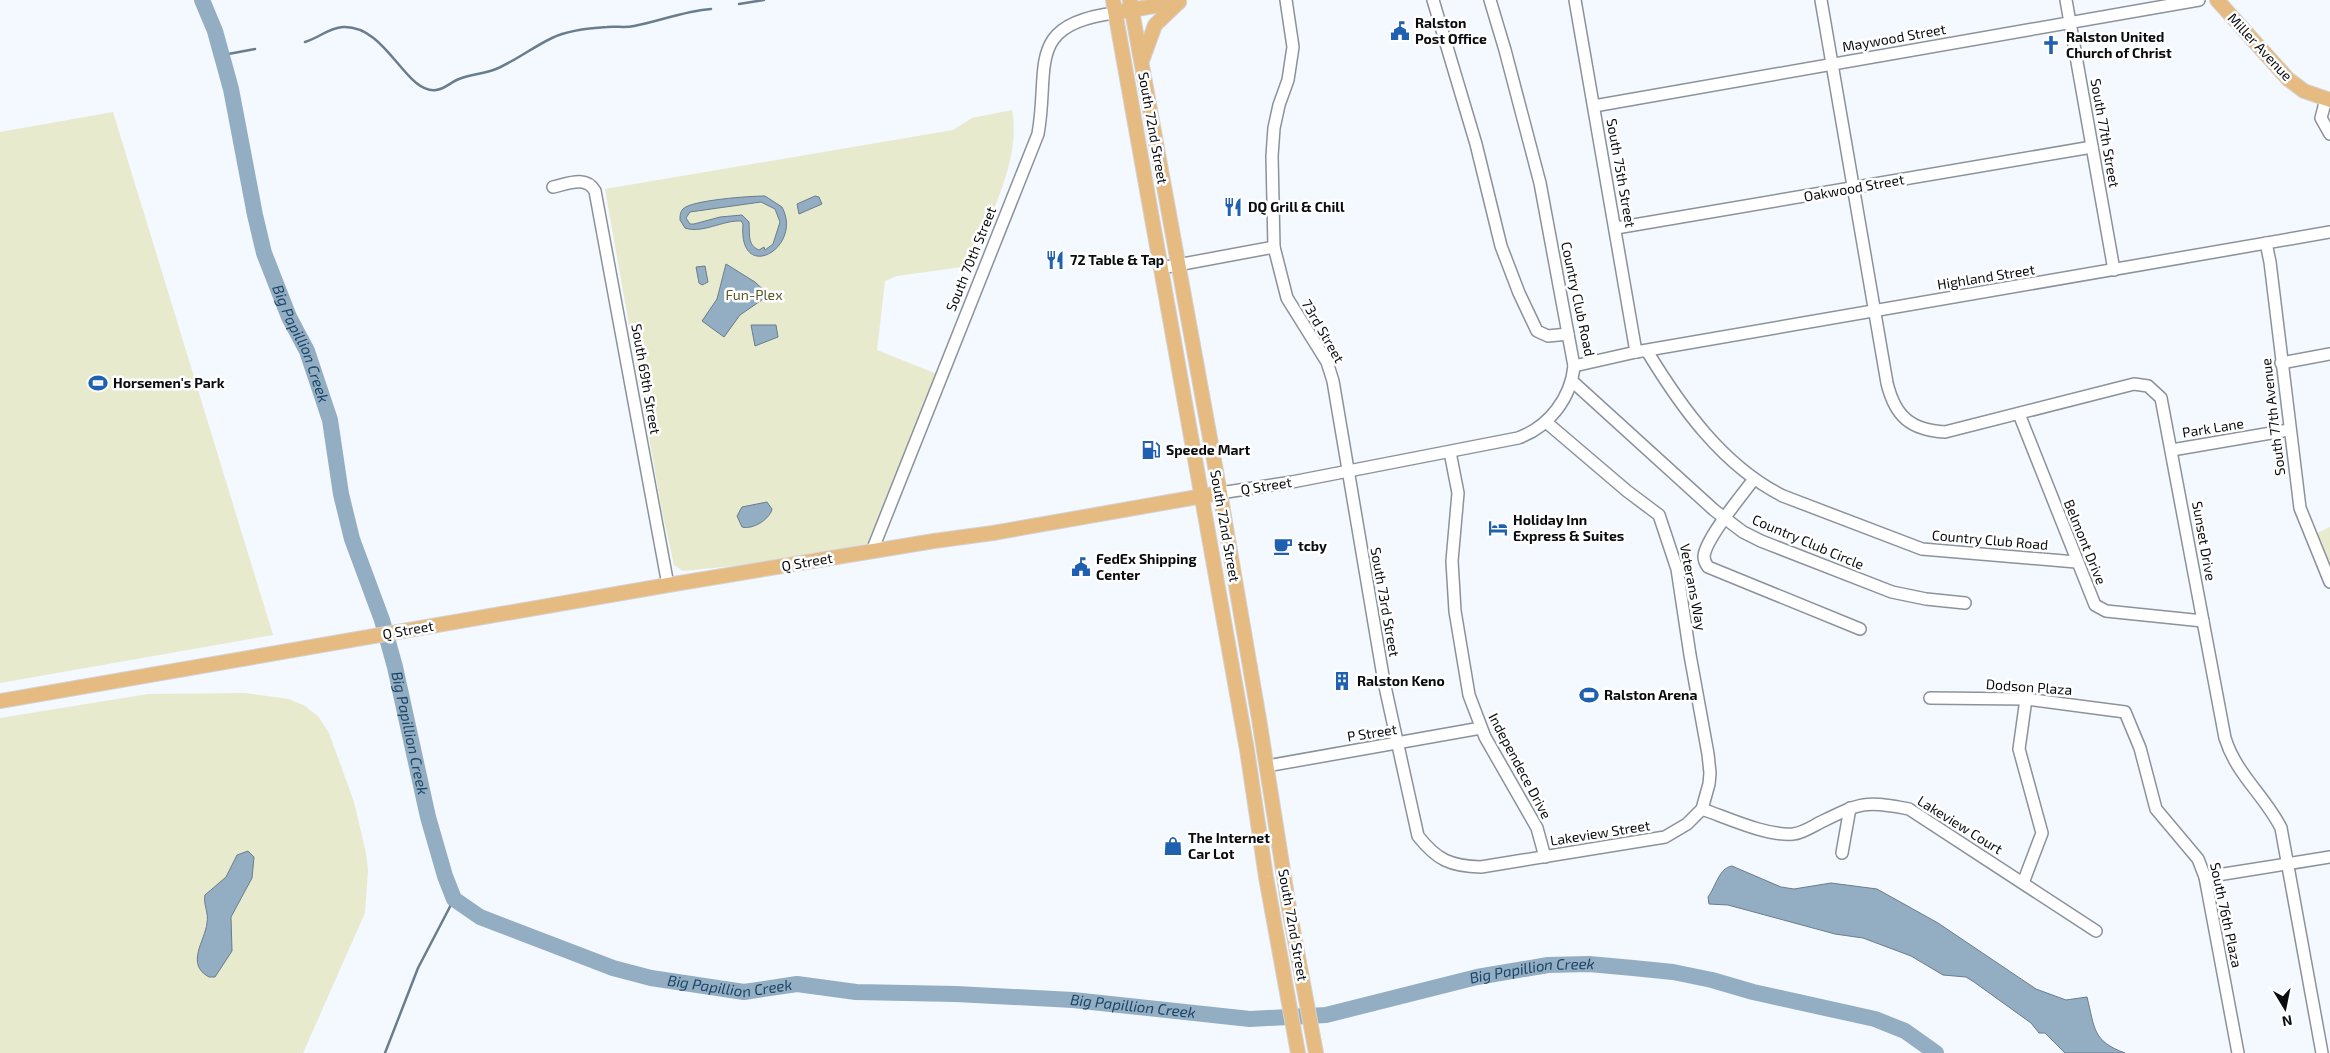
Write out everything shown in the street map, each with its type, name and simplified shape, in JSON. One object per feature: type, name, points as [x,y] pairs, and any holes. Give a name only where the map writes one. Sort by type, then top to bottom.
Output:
[{"type":"main road","name":"Miller Avenue","points":[[2217,0],[2288,79],[2304,91],[2328,99]]},
{"type":"main road","points":[[1114,6],[1183,1]]},
{"type":"main road","points":[[1142,64],[1155,25],[1183,1]]},
{"type":"main road","name":"South 72nd Street","points":[[1132,5],[1220,493],[1316,1053]]},
{"type":"main road","name":"South 72nd Street","points":[[1114,6],[1202,496],[1298,1053]]},
{"type":"main road","name":"Q Street","points":[[0,701],[668,585],[993,533],[1220,493]]},
{"type":"main road","points":[[1236,691],[1248,707],[1258,758],[1262,764],[1267,766]]},
{"type":"street","name":"73rd Street","points":[[1286,0],[1293,47],[1288,80],[1279,105],[1274,128],[1272,156],[1274,247],[1287,298],[1327,362],[1333,381],[1348,471]]},
{"type":"street","points":[[1433,0],[1471,127],[1508,268],[1537,331],[1548,336],[1568,334]]},
{"type":"street","name":"Country Club Road","points":[[1490,0],[1540,183],[1574,366],[1641,352],[1694,421],[1754,479],[1784,496],[1922,549],[2076,562]]},
{"type":"street","name":"South 75th Street","points":[[1575,0],[1616,228],[1641,352]]},
{"type":"street","name":"Sunset Drive","points":[[1821,0],[1891,399],[1902,416],[1911,424],[1930,431],[1945,432],[2139,384],[2155,391],[2161,398],[2228,748],[2241,773],[2277,820],[2283,837],[2322,1053]]},
{"type":"street","name":"South 77th Street","points":[[2066,0],[2114,270]]},
{"type":"street","name":"Maywood Street","points":[[1594,106],[2199,0]]},
{"type":"street","name":"South 70th Street","points":[[872,551],[1038,134],[1043,61],[1049,47],[1066,28],[1075,22],[1114,6]]},
{"type":"street","name":"Miller Avenue","points":[[2328,99],[2321,118],[2330,134]]},
{"type":"street","name":"Oakwood Street","points":[[1616,228],[2092,147]]},
{"type":"street","name":"South 69th Street","points":[[553,187],[581,181],[588,183],[595,191],[668,585]]},
{"type":"street","name":"Highland Street","points":[[1641,352],[2330,232]]},
{"type":"street","name":"South 77th Avenue","points":[[2266,243],[2270,262],[2300,508],[2330,582]]},
{"type":"street","points":[[1161,268],[1274,247]]},
{"type":"street","points":[[2281,363],[2330,354]]},
{"type":"street","name":"Q Street","points":[[1220,493],[1348,471],[1518,438],[1535,431],[1546,422],[1568,393],[1574,366]]},
{"type":"street","name":"Country Club Circle","points":[[1572,381],[1688,487],[1725,518],[1761,541],[1892,592],[1926,599],[1965,603]]},
{"type":"street","name":"Belmont Drive","points":[[2018,414],[2091,599],[2100,609],[2106,612],[2203,621]]},
{"type":"street","name":"Veterans Way","points":[[1546,422],[1622,487],[1659,514],[1677,569],[1708,754],[1709,784],[1702,809]]},
{"type":"street","name":"Park Lane","points":[[2172,450],[2289,430]]},
{"type":"street","name":"Independece Drive","points":[[1450,452],[1458,493],[1452,561],[1455,610],[1469,696],[1481,728],[1508,781],[1537,828],[1545,857]]},
{"type":"street","name":"South 73rd Street","points":[[1348,471],[1366,584],[1397,745],[1418,836],[1430,851]]},
{"type":"street","points":[[1754,479],[1725,518],[1706,550],[1704,557],[1708,567],[1860,629]]},
{"type":"street","name":"Dodson Plaza","points":[[1930,698],[2026,699],[2125,712]]},
{"type":"street","points":[[2023,883],[2042,833],[2019,749],[2026,699]]},
{"type":"street","name":"South 76th Plaza","points":[[2125,712],[2140,748],[2156,809],[2198,859],[2205,876],[2238,1053]]},
{"type":"street","name":"P Street","points":[[1267,766],[1397,745],[1481,728]]},
{"type":"street","name":"Lakeview Court","points":[[1702,809],[1779,834],[1796,834],[1850,808],[1877,803],[1908,809],[2096,931]]},
{"type":"street","points":[[1842,853],[1850,808]]},
{"type":"street","name":"Lakeview Street","points":[[1430,851],[1442,860],[1462,866],[1481,867],[1665,837],[1687,824],[1702,809]]},
{"type":"street","points":[[2205,876],[2330,857]]},
{"type":"green space","name":"Fun-Plex","points":[[1012,110],[1014,129],[1008,169],[994,209],[969,266],[897,276],[885,281],[877,350],[937,374],[870,543],[765,563],[683,571],[674,565],[662,511],[605,189],[953,130],[972,118]]},
{"type":"green space","name":"Horsemen's Park","points":[[113,112],[273,635],[0,683],[0,132]]},
{"type":"green space","points":[[2330,527],[2330,567],[2315,534]]},
{"type":"green space","points":[[245,693],[289,699],[305,706],[318,716],[329,733],[354,802],[366,853],[368,870],[365,913],[303,1053],[0,1053],[0,718],[148,694]]},
{"type":"water","points":[[765,196],[782,207],[786,222],[784,236],[778,246],[769,254],[759,256],[750,253],[744,242],[743,224],[741,221],[692,229],[685,228],[680,220],[683,209],[697,203]],"holes":[[[761,202],[775,209],[780,222],[773,244],[765,250],[764,247],[759,250],[755,248],[751,242],[749,222],[742,215],[720,217],[694,224],[690,224],[686,218],[690,212]]]},
{"type":"water","points":[[815,196],[819,197],[822,204],[799,214],[797,204]]},
{"type":"water","points":[[726,264],[755,282],[769,295],[740,315],[724,337],[702,321],[717,299]]},
{"type":"water","points":[[705,266],[708,282],[702,285],[699,283],[696,267]]},
{"type":"water","points":[[751,325],[776,325],[778,337],[755,346]]},
{"type":"water","points":[[767,502],[772,509],[765,520],[751,527],[742,527],[737,516],[742,507]]},
{"type":"water","points":[[248,851],[254,857],[252,878],[231,917],[232,951],[215,977],[209,977],[198,966],[197,959],[207,923],[205,895],[226,877],[237,855]]},
{"type":"water","points":[[1732,866],[1781,887],[1794,889],[1831,883],[1877,889],[1938,923],[2036,989],[2066,1000],[2087,997],[2094,1025],[2101,1038],[2106,1044],[2125,1053],[2065,1053],[2045,1033],[2039,1033],[2031,1023],[1966,977],[1943,975],[1911,956],[1863,938],[1835,934],[1728,905],[1709,904],[1708,897],[1718,878],[1724,870]]},
{"type":"waterway","name":"Big Papillion Creek","points":[[202,0],[215,31],[231,89],[264,253],[289,317],[307,351],[330,420],[341,494],[352,539],[382,620],[395,667],[428,817],[445,876],[454,899],[480,917],[613,968],[651,978],[744,992],[797,984],[856,992],[956,994],[1073,1000],[1250,1019],[1326,1015],[1477,977],[1548,965],[1589,964],[1633,968],[1673,972],[1712,980],[1753,992],[1875,1019],[1905,1031],[1936,1053]]},
{"type":"waterway","points":[[739,4],[764,0]]},
{"type":"waterway","points":[[305,42],[338,28],[358,29],[384,47],[415,82],[425,88],[436,90],[464,77],[496,69],[558,35],[593,28],[631,27],[711,9]]},
{"type":"waterway","points":[[223,55],[255,49]]},
{"type":"waterway","points":[[385,1053],[418,968],[454,899]]},
{"type":"place","name":"Ralston Post Office","points":[[1400,31]]},
{"type":"place","name":"Ralston United Church of Christ","points":[[2051,45]]},
{"type":"place","name":"DQ Grill & Chill","points":[[1233,207]]},
{"type":"place","name":"72 Table & Tap","points":[[1055,260]]},
{"type":"place","name":"Horsemen's Park","points":[[98,383]]},
{"type":"place","name":"Speede Mart","points":[[1151,450]]},
{"type":"place","name":"Holiday Inn Express & Suites","points":[[1498,528]]},
{"type":"place","name":"tcby","points":[[1283,546]]},
{"type":"place","name":"FedEx Shipping Center","points":[[1081,567]]},
{"type":"place","name":"Ralston Keno","points":[[1342,681]]},
{"type":"place","name":"Ralston Arena","points":[[1589,695]]},
{"type":"place","name":"The Internet Car Lot","points":[[1173,846]]}]
